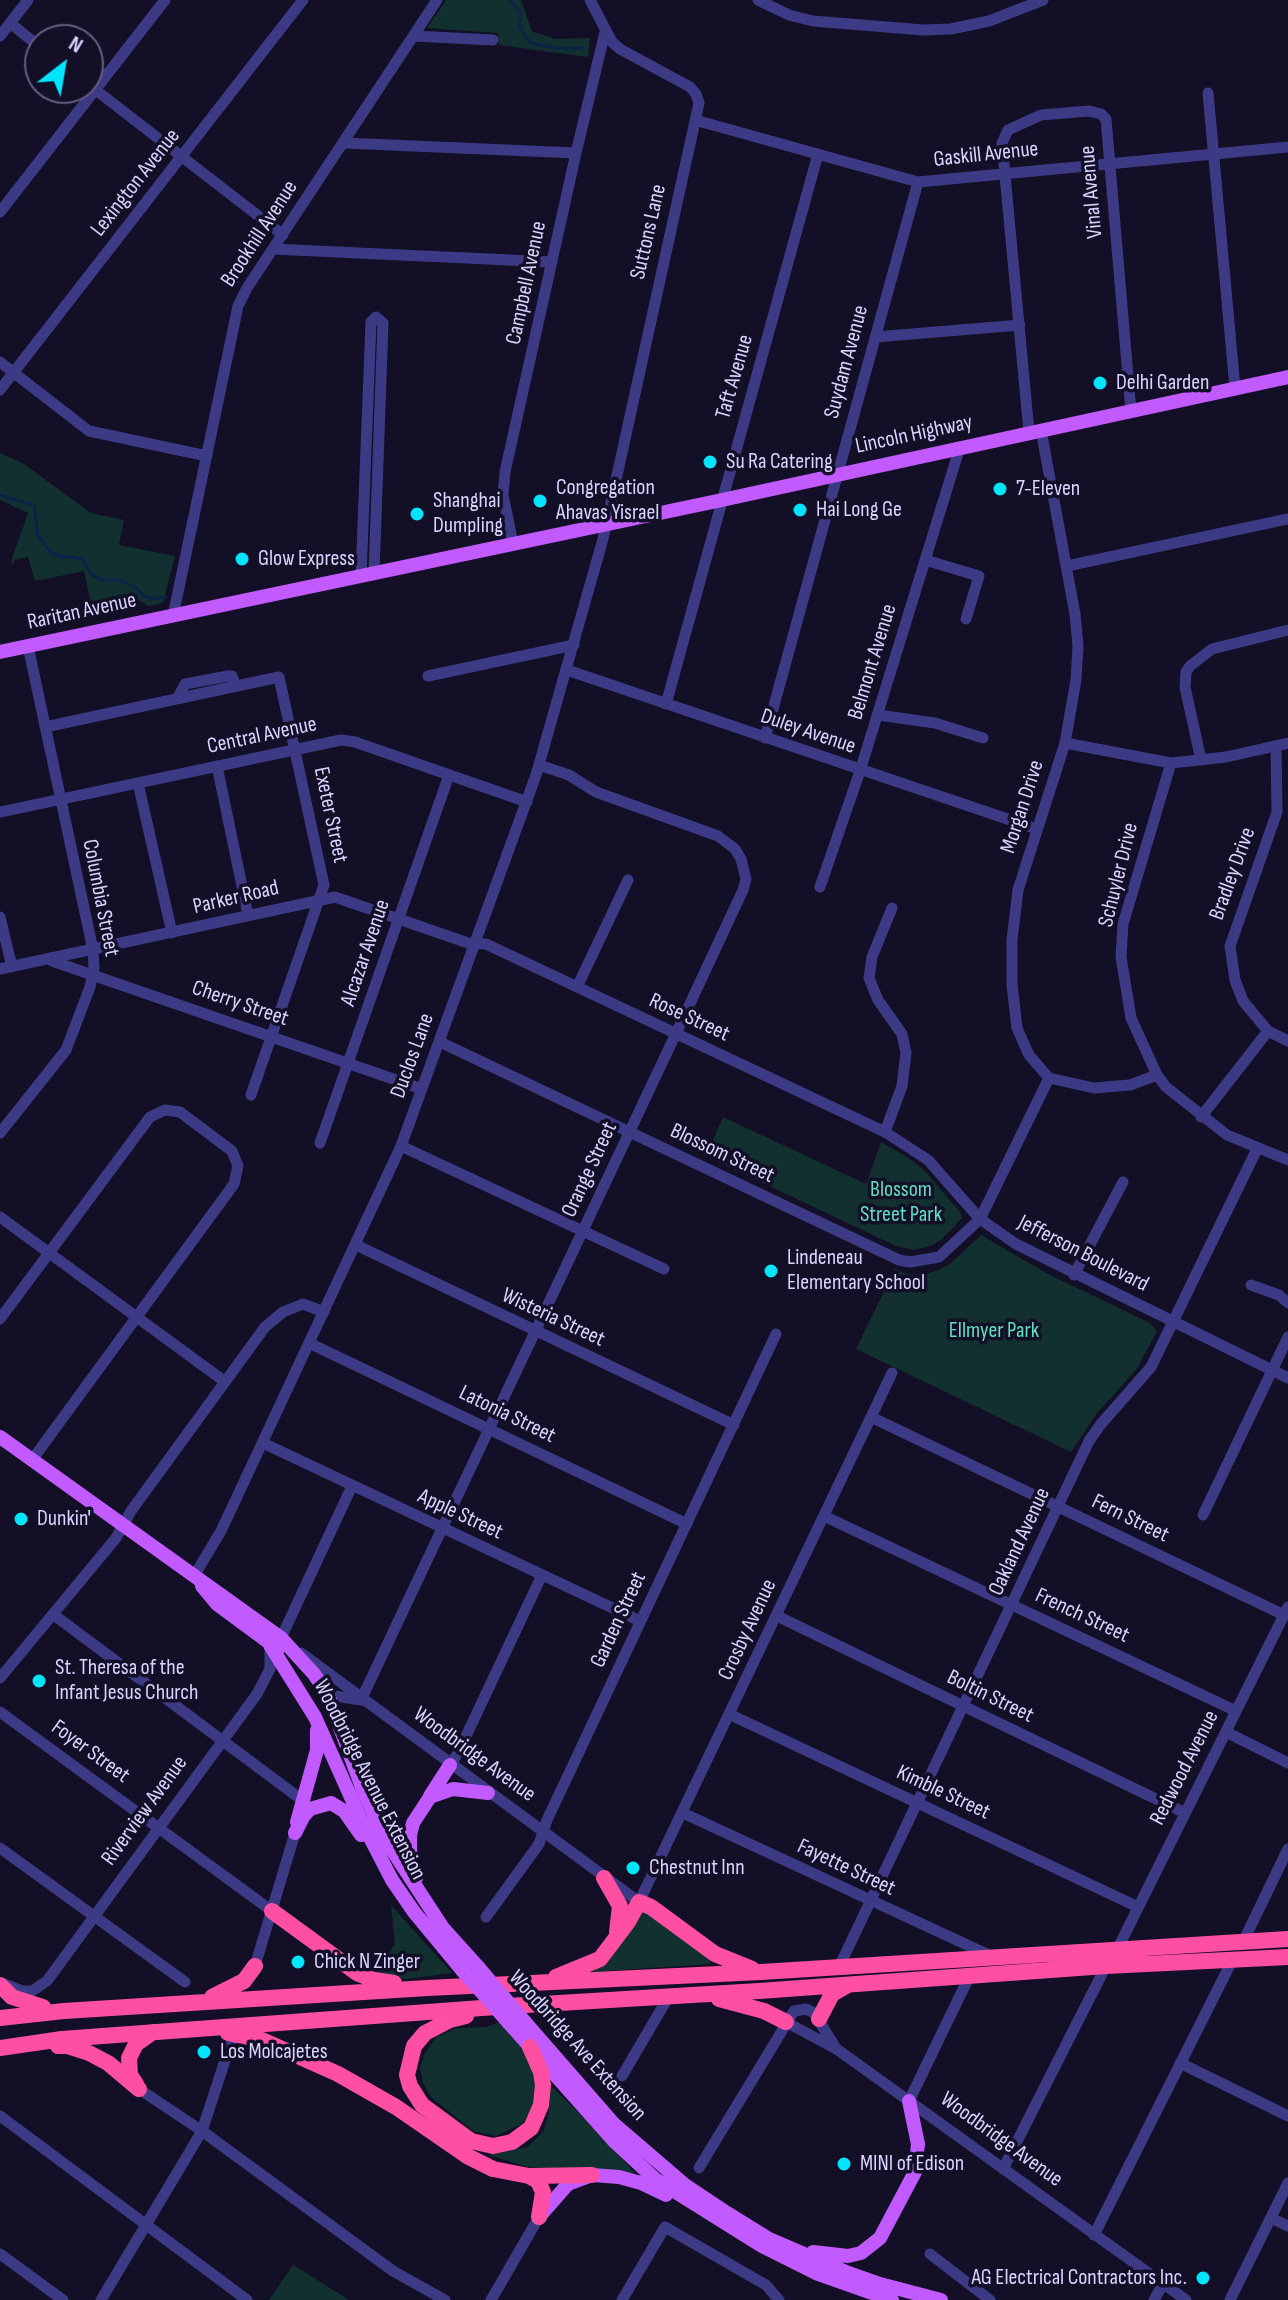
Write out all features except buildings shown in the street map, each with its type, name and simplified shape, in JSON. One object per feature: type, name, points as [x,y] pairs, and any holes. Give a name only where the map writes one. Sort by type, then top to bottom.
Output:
[{"type":"highway","points":[[604,1878],[620,1906],[621,1918],[616,1937]]},
{"type":"highway","points":[[538,1984],[600,1959],[639,1902],[651,1907],[715,1954],[761,1972]]},
{"type":"highway","points":[[272,1911],[357,1973],[374,1980],[427,1988]]},
{"type":"highway","points":[[0,2018],[64,2011],[427,1988],[761,1972],[1288,1939]]},
{"type":"highway","points":[[530,2047],[541,2072],[541,2105],[531,2128],[512,2142],[493,2146],[471,2141],[422,2105],[410,2086],[407,2075],[410,2054],[425,2033],[450,2020],[669,1996],[1106,1966],[1288,1957]]},
{"type":"highway","points":[[183,2004],[235,1987],[255,1966]]},
{"type":"highway","points":[[0,1983],[19,2001],[64,2011]]},
{"type":"highway","points":[[819,2019],[832,1994],[848,1984]]},
{"type":"highway","points":[[697,1994],[744,2004],[786,2022]]},
{"type":"highway","points":[[7,2046],[178,2029],[509,2015]]},
{"type":"highway","points":[[178,2029],[242,2034],[262,2040],[338,2074],[493,2169],[529,2176],[592,2175]]},
{"type":"highway","points":[[139,2089],[130,2075],[129,2058],[136,2044],[153,2032]]},
{"type":"highway","points":[[7,2046],[67,2046],[89,2053],[108,2063],[139,2089]]},
{"type":"highway","points":[[529,2176],[538,2181],[543,2192],[539,2217]]},
{"type":"main road","name":"Lincoln Highway","points":[[173,616],[1288,377]]},
{"type":"main road","name":"Raritan Avenue","points":[[0,652],[173,616]]},
{"type":"main road","name":"Woodbridge Avenue","points":[[0,1437],[194,1576],[217,1604],[276,1641]]},
{"type":"main road","points":[[276,1641],[307,1678],[328,1695]]},
{"type":"main road","name":"Woodbridge Avenue Extension","points":[[276,1641],[392,1880],[462,1970]]},
{"type":"main road","name":"Woodbridge Avenue Extension","points":[[328,1695],[363,1790],[385,1839],[443,1928],[479,1968]]},
{"type":"main road","points":[[295,1833],[317,1750],[315,1717]]},
{"type":"main road","points":[[424,1901],[410,1863],[409,1843],[413,1823],[450,1765]]},
{"type":"main road","points":[[430,1797],[453,1789],[488,1793]]},
{"type":"main road","points":[[295,1833],[310,1809],[328,1803],[336,1805],[352,1822],[392,1880]]},
{"type":"main road","name":"Woodbridge Ave Extension","points":[[479,1968],[614,2124],[685,2185],[769,2239],[869,2280],[941,2300]]},
{"type":"main road","name":"Woodbridge Ave Extension","points":[[462,1970],[509,2015],[530,2047],[614,2141],[645,2169],[721,2222],[818,2274],[892,2300]]},
{"type":"main road","points":[[769,2239],[809,2251],[848,2256],[870,2248],[880,2238],[915,2172],[918,2144],[909,2101]]},
{"type":"main road","points":[[539,2217],[568,2184],[592,2175],[641,2183],[721,2222]]},
{"type":"street","points":[[0,36],[28,0]]},
{"type":"street","points":[[104,73],[165,0]]},
{"type":"street","name":"Lexington Avenue","points":[[0,390],[303,0]]},
{"type":"street","name":"Brookhill Avenue","points":[[173,616],[238,306],[437,0]]},
{"type":"street","name":"Suttons Lane","points":[[590,0],[605,32],[620,49],[690,87],[699,103],[605,524]]},
{"type":"street","points":[[758,0],[789,15],[813,21],[923,30],[951,29],[989,21],[1043,0]]},
{"type":"street","points":[[10,23],[24,34]]},
{"type":"street","name":"Campbell Avenue","points":[[513,543],[503,483],[605,32]]},
{"type":"street","points":[[414,36],[493,40]]},
{"type":"street","points":[[1208,93],[1235,388]]},
{"type":"street","points":[[104,96],[283,235]]},
{"type":"street","points":[[0,212],[79,104]]},
{"type":"street","name":"Vinal Avenue","points":[[1006,173],[1002,143],[1008,130],[1041,115],[1054,113],[1089,111],[1105,116],[1131,411]]},
{"type":"street","name":"Gaskill Avenue","points":[[695,120],[918,182],[1288,147]]},
{"type":"street","points":[[344,143],[576,153]]},
{"type":"street","name":"Taft Avenue","points":[[666,704],[818,154]]},
{"type":"street","name":"Morgan Drive","points":[[1006,173],[1020,325],[1035,431],[1067,566],[1078,646],[1076,680],[1065,743],[1018,890],[1012,940],[1012,985],[1018,1036],[1029,1055],[1049,1078]]},
{"type":"street","name":"Suydam Avenue","points":[[765,738],[918,182]]},
{"type":"street","points":[[273,249],[552,262]]},
{"type":"street","points":[[367,574],[372,443],[371,322],[376,317],[383,323],[372,443]]},
{"type":"street","points":[[875,337],[1020,325]]},
{"type":"street","points":[[0,362],[89,431],[207,456]]},
{"type":"street","name":"Belmont Avenue","points":[[820,887],[878,715],[960,447]]},
{"type":"street","points":[[1067,566],[1288,519]]},
{"type":"street","name":"Duclos Lane","points":[[194,1576],[221,1531],[401,1146],[527,802],[567,670],[605,524]]},
{"type":"street","points":[[925,560],[979,576],[966,619]]},
{"type":"street","points":[[1201,760],[1185,687],[1186,672],[1190,666],[1212,649],[1288,630]]},
{"type":"street","points":[[428,676],[574,645]]},
{"type":"street","name":"Columbia Street","points":[[0,1133],[66,1050],[94,974],[93,950],[28,646]]},
{"type":"street","name":"Duley Avenue","points":[[567,670],[1037,829]]},
{"type":"street","name":"Exeter Street","points":[[45,727],[279,677],[324,885],[251,1095]]},
{"type":"street","points":[[878,715],[935,723],[983,738]]},
{"type":"street","name":"Central Avenue","points":[[0,812],[348,740],[527,802]]},
{"type":"street","points":[[1065,743],[1171,763],[1282,745]]},
{"type":"street","name":"Bradley Drive","points":[[1282,745],[1277,812],[1230,946],[1235,980],[1243,1001],[1268,1031],[1288,1041]]},
{"type":"street","name":"Schuyler Drive","points":[[1171,763],[1123,924],[1121,957],[1131,1018],[1157,1075],[1166,1087],[1227,1135],[1288,1160]]},
{"type":"street","name":"Orange Street","points":[[361,1700],[676,1034],[746,879],[741,859],[718,836],[596,792],[569,775],[539,765]]},
{"type":"street","points":[[217,766],[248,915]]},
{"type":"street","name":"Alcazar Avenue","points":[[320,1143],[449,775]]},
{"type":"street","points":[[138,783],[172,933]]},
{"type":"street","points":[[577,987],[628,880]]},
{"type":"street","name":"Parker Road","points":[[6,968],[320,899],[338,898],[476,943]]},
{"type":"street","points":[[885,1132],[902,1086],[906,1053],[902,1034],[878,1000],[869,978],[872,957],[892,908]]},
{"type":"street","points":[[0,917],[6,968]]},
{"type":"street","name":"Rose Street","points":[[476,943],[486,944],[885,1132]]},
{"type":"street","name":"Cherry Street","points":[[43,960],[94,974],[422,1089]]},
{"type":"street","points":[[1201,1117],[1268,1031]]},
{"type":"street","name":"Blossom Street","points":[[440,1042],[899,1260],[920,1262],[939,1257],[980,1219]]},
{"type":"street","points":[[980,1219],[1049,1078],[1094,1088],[1130,1085],[1157,1075]]},
{"type":"street","points":[[0,1319],[150,1117],[172,1110],[187,1115],[232,1151],[238,1173],[225,1196],[32,1460]]},
{"type":"street","name":"Jefferson Boulevard","points":[[885,1132],[928,1160],[980,1219],[1016,1244],[1288,1378]]},
{"type":"street","points":[[401,1146],[664,1269]]},
{"type":"street","name":"Oakland Avenue","points":[[840,1965],[1089,1441],[1151,1367],[1257,1149]]},
{"type":"street","points":[[1074,1275],[1123,1182]]},
{"type":"street","points":[[0,1217],[224,1381]]},
{"type":"street","name":"Wisteria Street","points":[[356,1245],[734,1425]]},
{"type":"street","points":[[1251,1285],[1279,1295],[1288,1303]]},
{"type":"street","points":[[0,1678],[123,1526],[265,1327],[283,1312],[303,1304],[324,1312]]},
{"type":"street","name":"Garden Street","points":[[486,1917],[539,1844],[776,1334]]},
{"type":"street","points":[[1203,1515],[1288,1337]]},
{"type":"street","name":"Latonia Street","points":[[309,1343],[687,1524]]},
{"type":"street","name":"Crosby Avenue","points":[[639,1902],[892,1373]]},
{"type":"street","name":"Fern Street","points":[[871,1417],[1286,1611]]},
{"type":"street","name":"Apple Street","points":[[263,1443],[640,1621]]},
{"type":"street","name":"Riverview Avenue","points":[[0,1983],[22,1991],[32,1991],[47,1981],[266,1680],[276,1641],[352,1486]]},
{"type":"street","name":"French Street","points":[[824,1516],[1236,1711]]},
{"type":"street","points":[[450,1765],[542,1575]]},
{"type":"street","name":"Redwood Avenue","points":[[1118,1948],[1286,1611]]},
{"type":"street","points":[[54,1615],[302,1800]]},
{"type":"street","name":"Boltin Street","points":[[777,1616],[1185,1813]]},
{"type":"street","name":"Woodbridge Avenue","points":[[276,1641],[639,1902]]},
{"type":"street","name":"Woodbridge Avenue","points":[[328,1695],[361,1700]]},
{"type":"street","name":"Foyer Street","points":[[0,1712],[272,1911]]},
{"type":"street","name":"Kimble Street","points":[[731,1715],[1138,1907]]},
{"type":"street","points":[[1226,1732],[1288,1763]]},
{"type":"street","name":"Fayette Street","points":[[683,1813],[994,1957]]},
{"type":"street","points":[[255,1966],[295,1833]]},
{"type":"street","points":[[0,1848],[185,1982]]},
{"type":"street","points":[[1243,1942],[1288,1849]]},
{"type":"street","points":[[1094,2235],[1232,1961]]},
{"type":"street","points":[[1003,2169],[1106,1966]]},
{"type":"street","points":[[909,2101],[970,1975]]},
{"type":"street","points":[[622,2076],[669,1996]]},
{"type":"street","points":[[699,2168],[790,2015],[806,2009],[819,2019],[824,2032],[838,2050]]},
{"type":"street","name":"Woodbridge Avenue","points":[[786,2022],[838,2050],[1186,2300]]},
{"type":"street","points":[[101,2300],[202,2131],[231,2042]]},
{"type":"street","points":[[1180,2063],[1288,2116]]},
{"type":"street","points":[[139,2089],[202,2131],[393,2271],[445,2300]]},
{"type":"street","points":[[0,2116],[247,2300]]},
{"type":"street","points":[[1230,2300],[1288,2183]]},
{"type":"street","points":[[491,2300],[539,2217]]},
{"type":"street","points":[[1271,2218],[1288,2226]]},
{"type":"street","points":[[622,2300],[665,2227],[766,2285],[779,2300]]},
{"type":"street","points":[[0,2254],[63,2300]]},
{"type":"street","points":[[930,2254],[990,2300]]},
{"type":"street","points":[[1154,2300],[1163,2284]]},
{"type":"green space","points":[[446,0],[521,0],[532,31],[555,39],[590,38],[588,57],[499,45],[498,33],[427,28]]},
{"type":"green space","points":[[0,453],[24,464],[91,513],[124,520],[119,545],[175,556],[163,603],[149,606],[127,594],[116,611],[94,616],[84,571],[35,581],[28,557],[10,564],[28,513],[0,500]]},
{"type":"green space","name":"Blossom Street Park","points":[[723,1117],[866,1184],[881,1142],[924,1170],[962,1218],[933,1245],[915,1250],[896,1246],[706,1156]]},
{"type":"green space","name":"Ellmyer Park","points":[[981,1235],[1048,1274],[1150,1323],[1157,1331],[1136,1370],[1097,1413],[1071,1452],[856,1349],[895,1269],[906,1274],[922,1275],[938,1270],[950,1264]]},
{"type":"green space","points":[[391,1905],[452,1973],[398,1980],[375,1972],[395,1944]]},
{"type":"green space","points":[[641,1908],[713,1958],[709,1964],[590,1972]]},
{"type":"green space","points":[[504,2021],[529,2052],[540,2079],[535,2105],[522,2124],[496,2136],[473,2131],[431,2097],[423,2083],[420,2068],[424,2055],[436,2037],[457,2028],[485,2027]]},
{"type":"green space","points":[[550,2085],[635,2173],[528,2167],[488,2155],[528,2147],[544,2130],[549,2112]]},
{"type":"green space","points":[[293,2265],[349,2300],[269,2300]]},
{"type":"waterway","points":[[510,0],[520,13],[520,27],[532,43],[555,48],[582,48]]},
{"type":"waterway","points":[[0,495],[34,505],[38,535],[50,552],[82,559],[92,575],[101,580],[119,580],[152,599],[165,597]]},
{"type":"place","name":"Delhi Garden","points":[[1100,383]]},
{"type":"place","name":"Su Ra Catering","points":[[710,462]]},
{"type":"place","name":"7-Eleven","points":[[1000,489]]},
{"type":"place","name":"Congregation Ahavas Yisrael","points":[[540,501]]},
{"type":"place","name":"Hai Long Ge","points":[[800,510]]},
{"type":"place","name":"Shanghai Dumpling","points":[[417,514]]},
{"type":"place","name":"Glow Express","points":[[242,559]]},
{"type":"place","name":"Lindeneau Elementary School","points":[[771,1271]]},
{"type":"place","name":"Dunkin'","points":[[21,1519]]},
{"type":"place","name":"St. Theresa of the Infant Jesus Church","points":[[39,1681]]},
{"type":"place","name":"Chestnut Inn","points":[[633,1868]]},
{"type":"place","name":"Chick N Zinger","points":[[298,1962]]},
{"type":"place","name":"Los Molcajetes","points":[[204,2052]]},
{"type":"place","name":"MINI of Edison","points":[[844,2164]]},
{"type":"place","name":"AG Electrical Contractors Inc.","points":[[1203,2278]]}]
